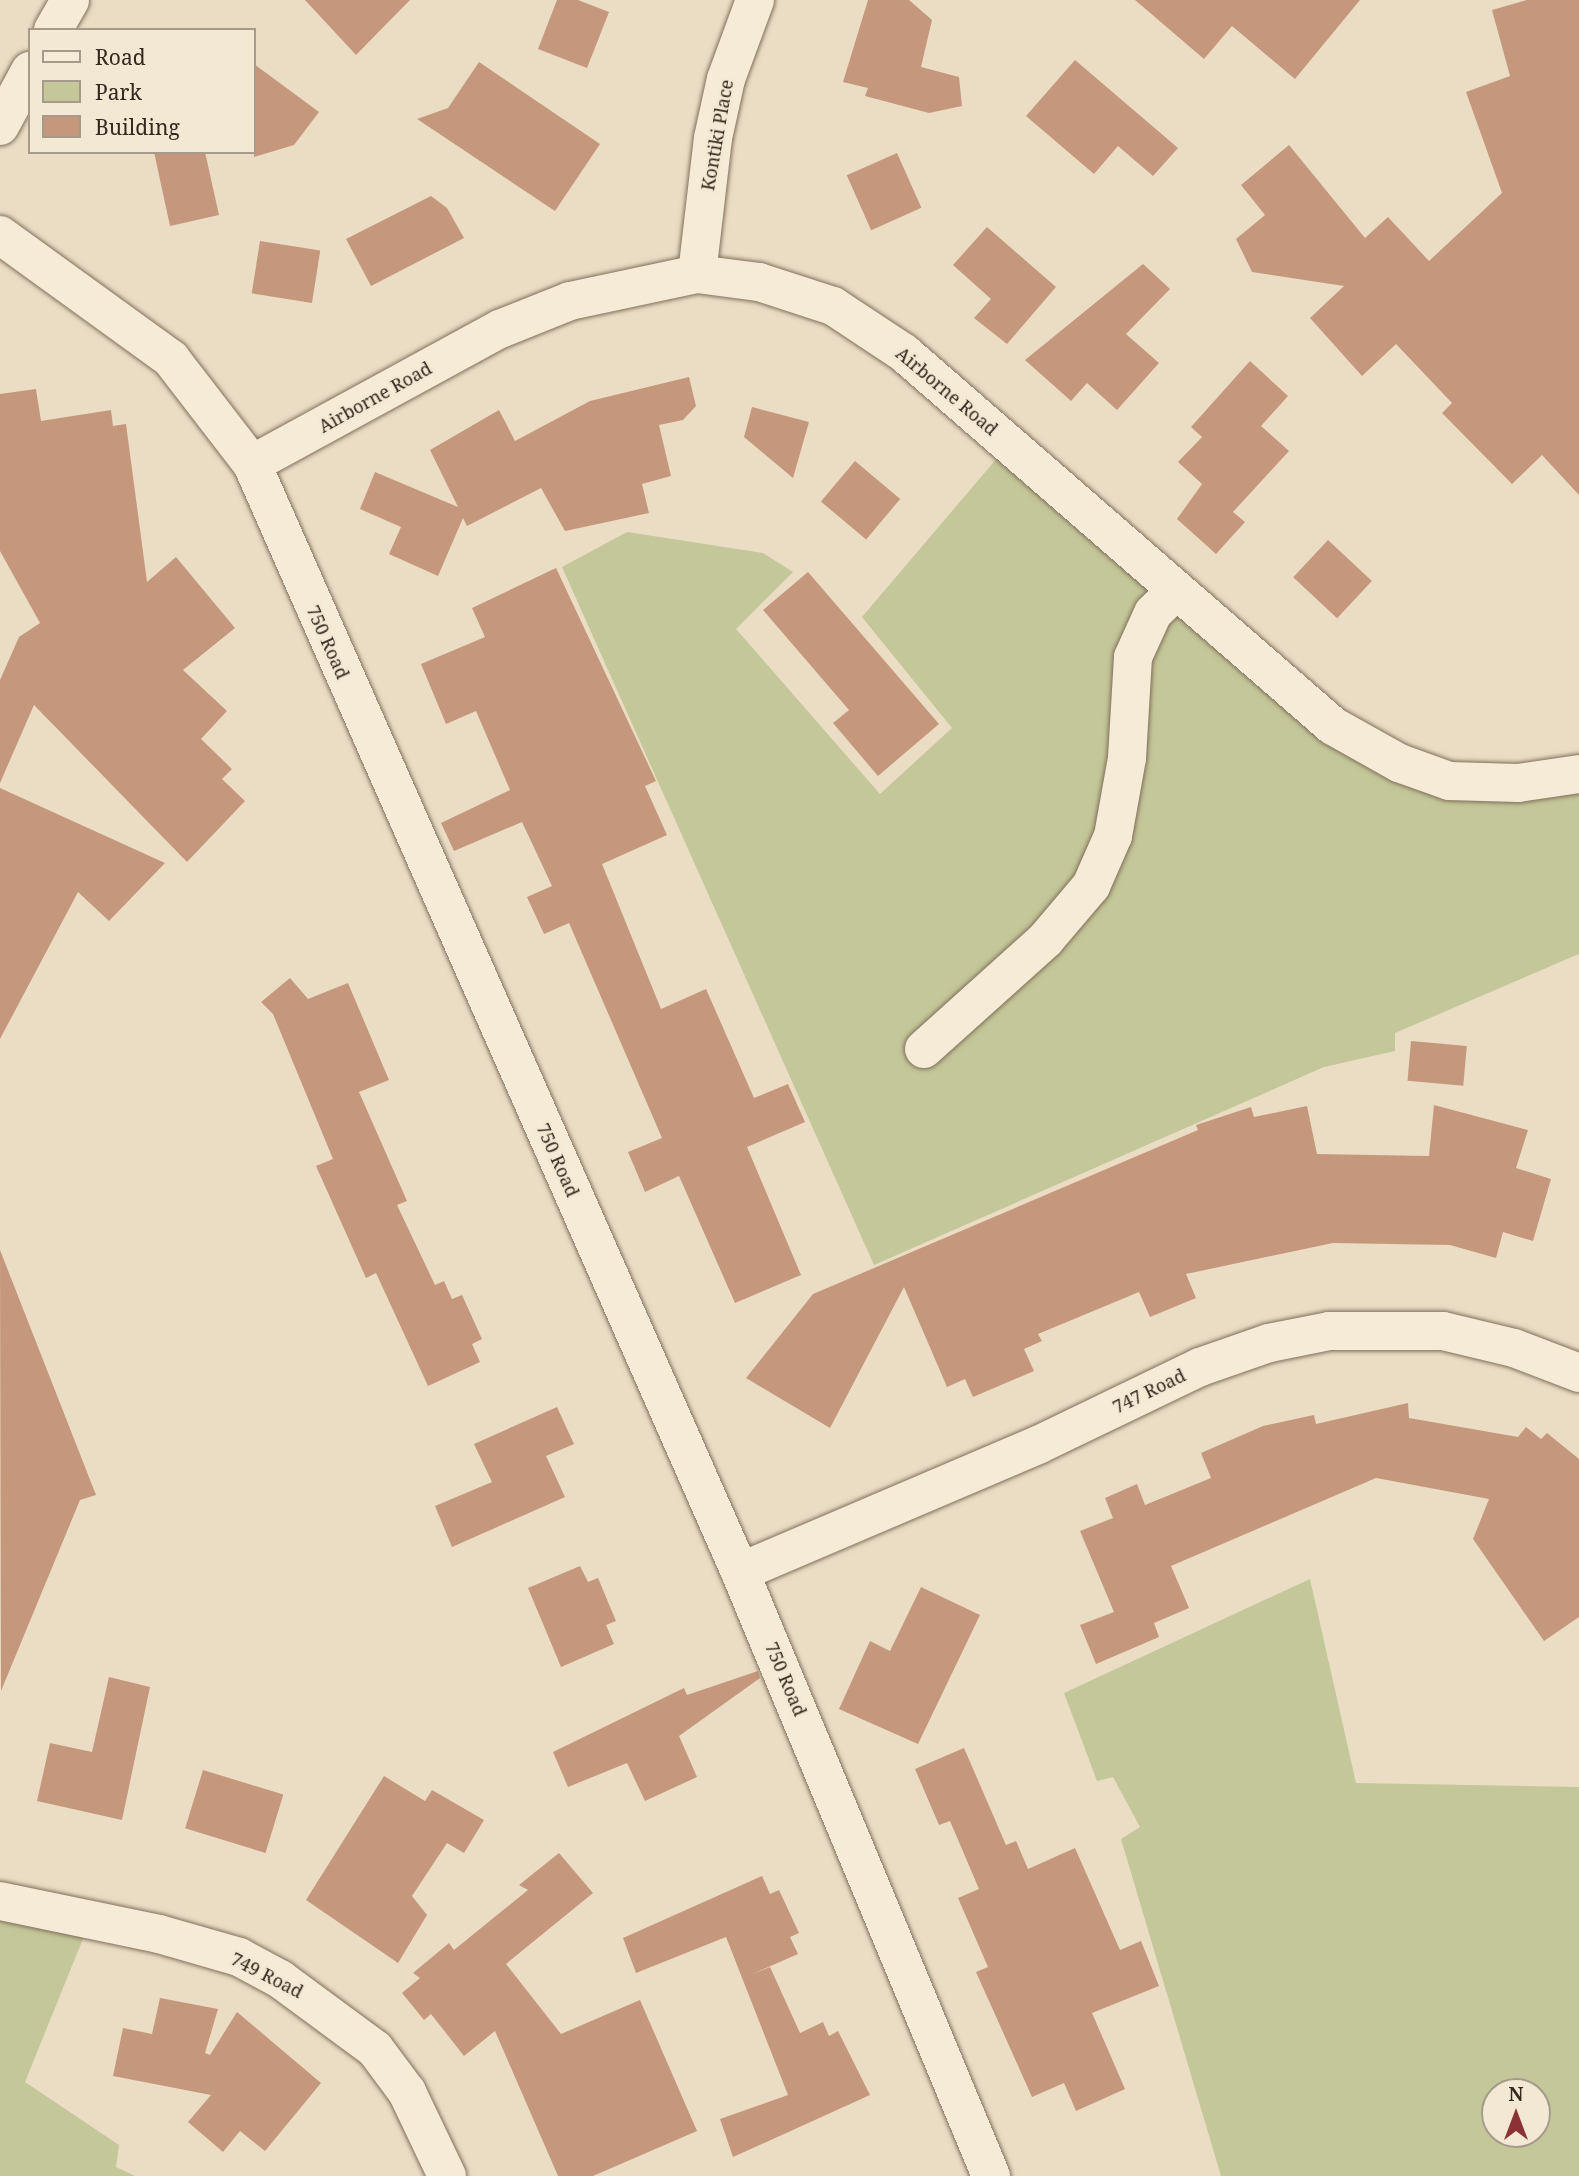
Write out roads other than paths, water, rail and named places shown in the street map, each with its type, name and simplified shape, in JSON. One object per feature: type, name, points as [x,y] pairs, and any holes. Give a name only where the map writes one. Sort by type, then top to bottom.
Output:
[{"type":"street","points":[[54,28],[70,0]]},
{"type":"street","name":"Kontiki Place","points":[[697,274],[713,138],[730,68],[755,0]]},
{"type":"street","points":[[0,126],[28,75]]},
{"type":"street","name":"750 Road","points":[[0,234],[171,359],[252,464],[740,1572],[991,2176]]},
{"type":"street","name":"Airborne Road","points":[[252,464],[500,329],[598,293],[697,274],[759,282],[833,306],[914,362],[1333,726],[1399,763],[1449,781],[1518,783],[1579,774]]},
{"type":"street","points":[[924,1049],[1046,939],[1091,886],[1113,836],[1127,758],[1133,657],[1153,613],[1176,591]]},
{"type":"street","name":"747 Road","points":[[740,1572],[1038,1445],[1200,1367],[1269,1343],[1329,1332],[1443,1331],[1514,1348],[1579,1373]]},
{"type":"street","name":"749 Road","points":[[0,1901],[159,1934],[239,1957],[280,1979],[375,2049],[407,2092],[447,2176]]}]
